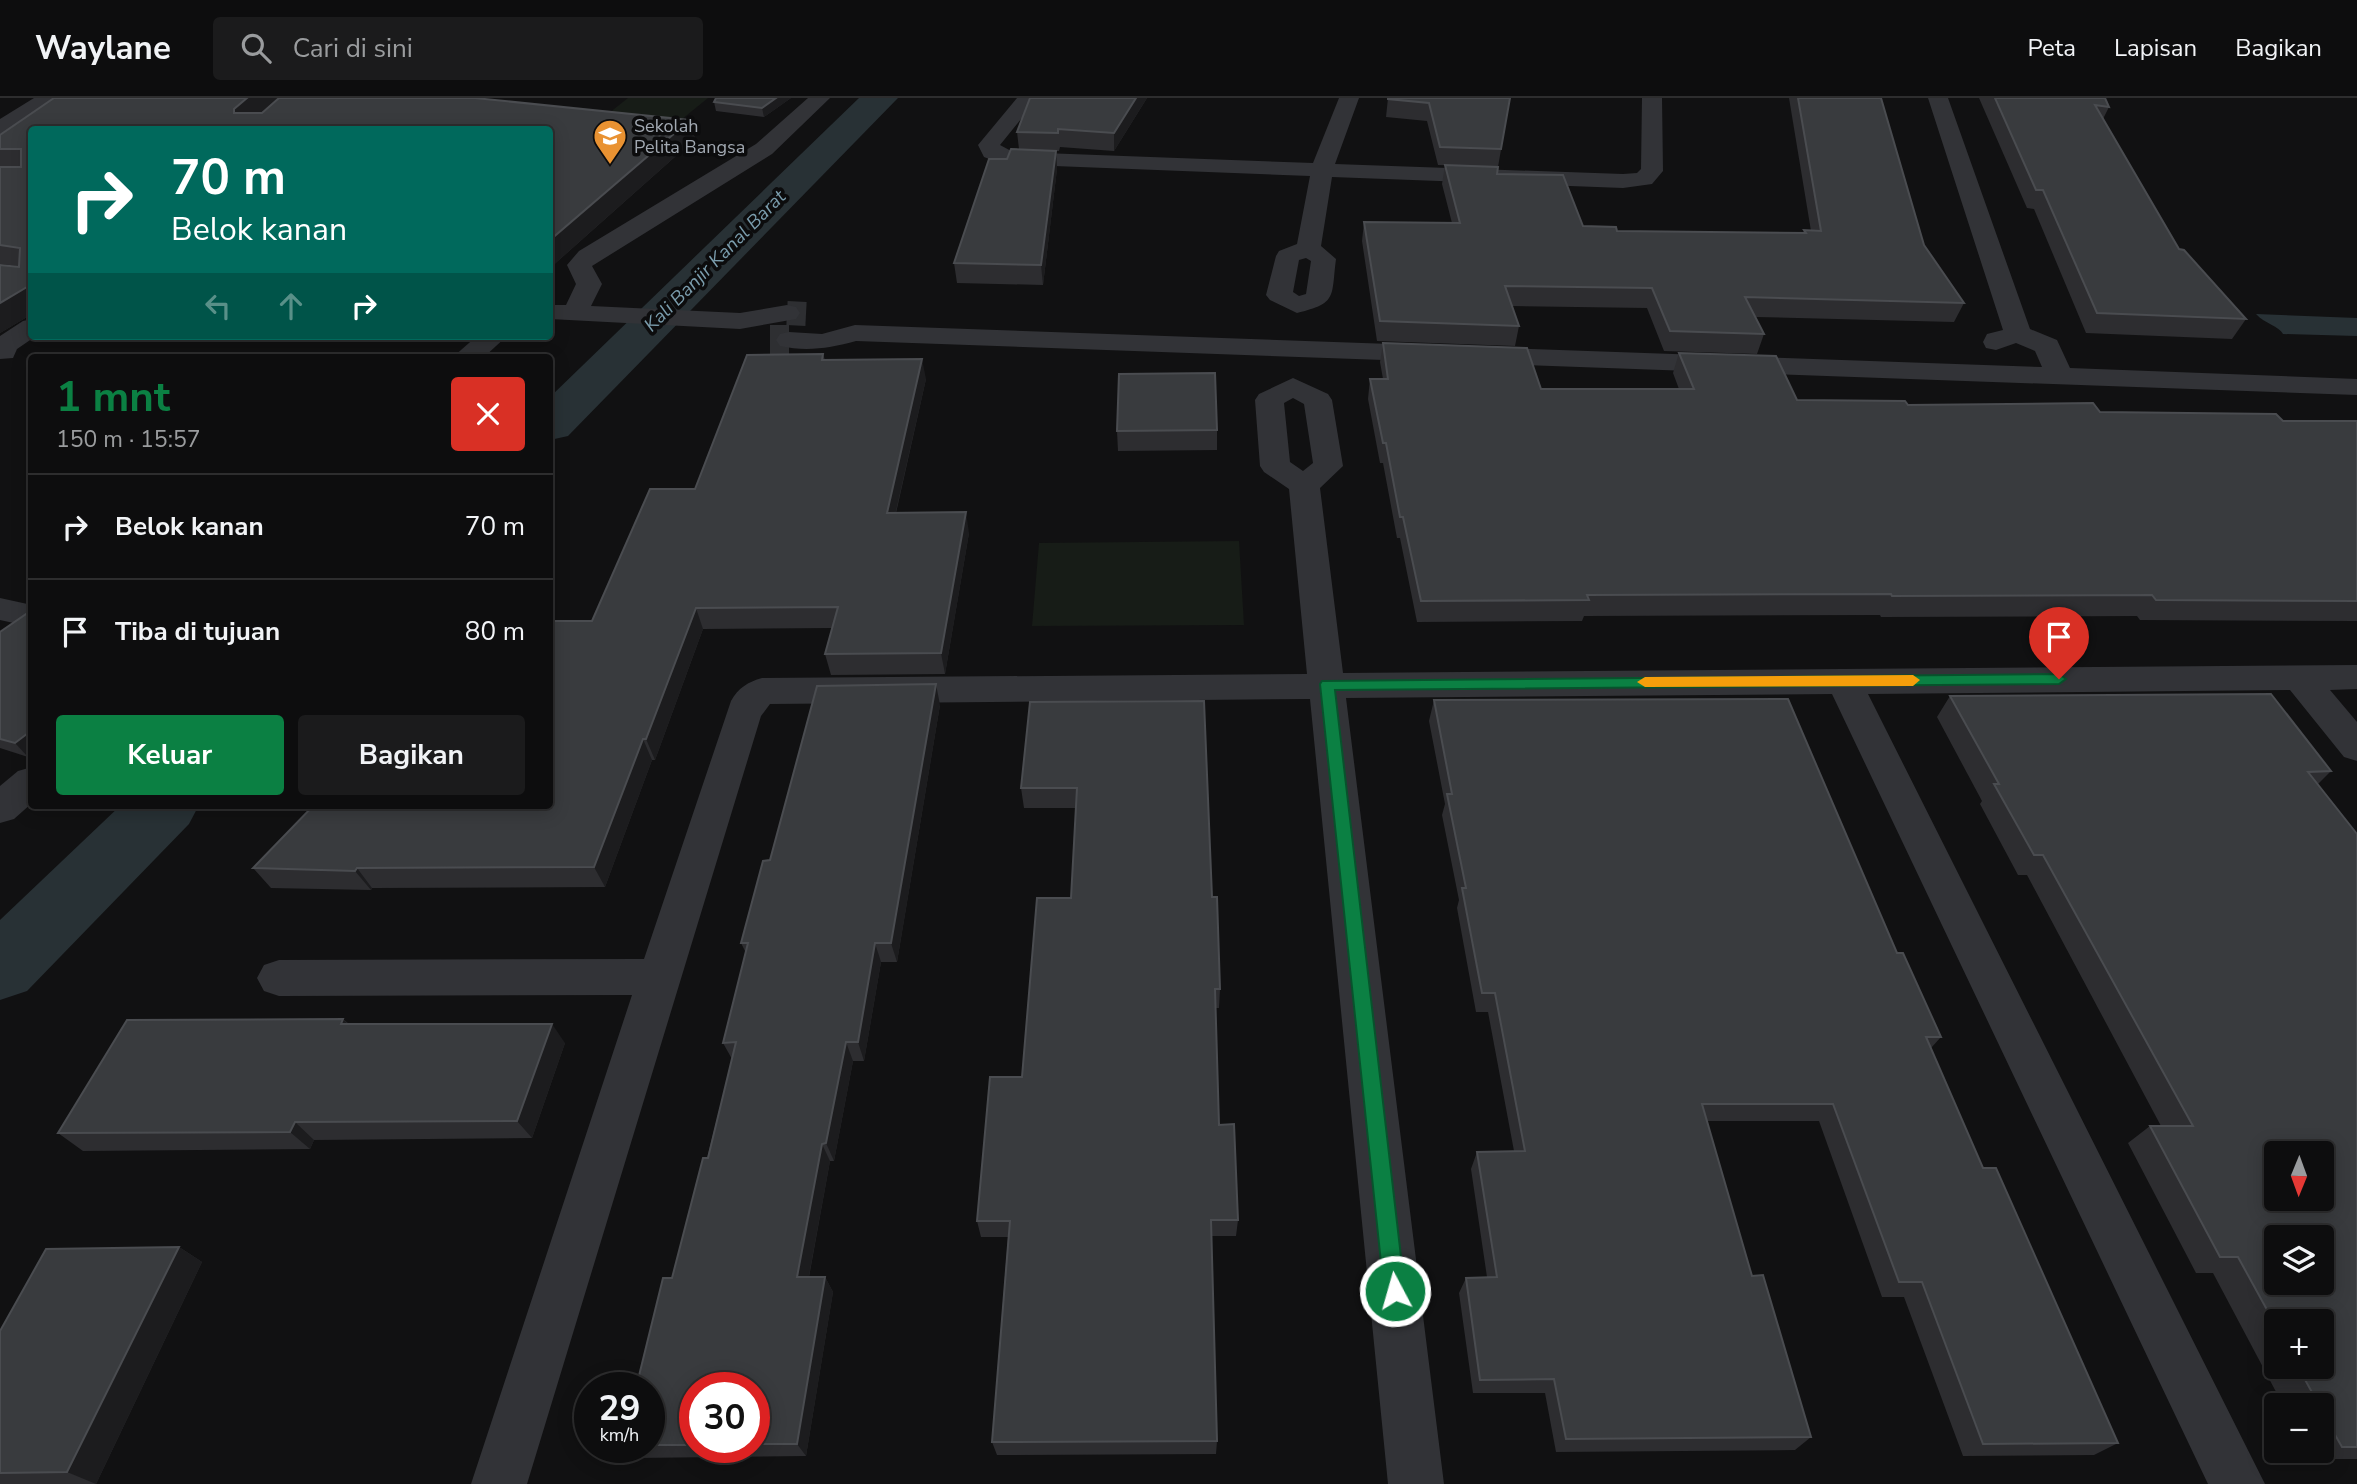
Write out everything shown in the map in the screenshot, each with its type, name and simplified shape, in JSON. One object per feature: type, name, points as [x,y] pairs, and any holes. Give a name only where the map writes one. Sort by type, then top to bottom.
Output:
[{"type":"street","points":[[0,128],[48,98]]},
{"type":"street","points":[[820,98],[764,149],[588,256],[579,265],[589,284],[571,312],[740,321],[810,314],[856,333]]},
{"type":"street","points":[[1028,98],[989,145],[992,152],[1010,159],[1623,181],[1644,179],[1652,171],[1652,98]]},
{"type":"street","points":[[1293,386],[1289,348],[1297,305],[1318,298],[1324,259],[1308,248],[1322,170],[1349,98]]},
{"type":"street","points":[[1938,98],[2018,334]]},
{"type":"street","points":[[740,321],[780,340],[823,342],[856,333],[2357,387]]},
{"type":"street","points":[[3,352],[3,346],[28,330]]},
{"type":"street","points":[[2006,374],[1996,340],[2018,334],[2048,346],[2059,376]]},
{"type":"street","points":[[471,354],[489,340]]},
{"type":"street","points":[[1293,386],[1318,400],[1328,466],[1304,485]]},
{"type":"street","points":[[1293,386],[1269,400],[1275,466],[1304,485]]},
{"type":"street","points":[[1304,485],[1416,1484]]},
{"type":"street","points":[[0,609],[28,615]]},
{"type":"street","points":[[2300,677],[2357,747]]},
{"type":"street","points":[[499,1484],[743,716],[749,701],[762,691],[2357,677]]},
{"type":"street","points":[[1844,681],[2237,1484]]},
{"type":"street","points":[[0,808],[28,784]]},
{"type":"street","points":[[279,978],[660,977]]},
{"type":"shaded area","points":[[628,98],[708,98],[671,128],[599,121]]},
{"type":"shaded area","points":[[2256,314],[2357,318],[2357,336],[2283,334]]},
{"type":"shaded area","points":[[1239,541],[1244,625],[1032,626],[1039,543]]},
{"type":"building","points":[[54,98],[247,98],[234,109],[234,113],[262,113],[279,98],[475,98],[690,120],[553,237],[553,126],[28,126],[28,286],[0,303],[0,265],[19,267],[20,248],[0,245],[0,167],[21,167],[21,149],[0,149],[0,135]]},
{"type":"building","points":[[716,98],[776,98],[762,108],[714,102]]},
{"type":"building","points":[[1030,98],[1136,98],[1114,133],[1058,129],[1058,133],[1017,132]]},
{"type":"building","points":[[1388,98],[1510,98],[1501,149],[1440,147],[1429,103]]},
{"type":"building","points":[[1798,98],[1881,98],[1924,245],[1964,303],[1745,297],[1764,334],[1670,331],[1652,288],[1505,286],[1519,326],[1380,321],[1364,222],[1460,223],[1445,165],[1498,167],[1497,174],[1563,175],[1583,226],[1616,227],[1617,231],[1821,231]]},
{"type":"building","points":[[1995,98],[2105,98],[2109,107],[2095,105],[2179,249],[2184,250],[2246,319],[2097,313],[2043,190],[2036,190]]},
{"type":"building","points":[[1011,149],[1056,151],[1041,265],[954,263],[989,159],[1007,159]]},
{"type":"building","points":[[1383,343],[1527,348],[1541,389],[1694,389],[1679,353],[1776,356],[1797,400],[1905,401],[1908,405],[2093,403],[2100,412],[2276,414],[2283,421],[2357,421],[2357,601],[2156,600],[2152,595],[1891,594],[1587,595],[1589,600],[1421,601],[1370,379],[1388,379]]},
{"type":"building","points":[[823,354],[822,360],[922,359],[887,513],[966,512],[941,653],[825,654],[838,607],[696,608],[594,867],[357,868],[355,871],[253,868],[310,809],[553,809],[553,621],[592,621],[650,489],[695,489],[747,355]]},
{"type":"building","points":[[1215,373],[1217,430],[1117,431],[1119,374]]},
{"type":"building","points":[[28,613],[28,733],[15,743],[0,739],[0,632]]},
{"type":"building","points":[[936,684],[891,943],[875,943],[858,1042],[846,1042],[826,1143],[822,1144],[797,1277],[825,1277],[797,1444],[770,1444],[770,1372],[679,1372],[679,1445],[665,1445],[665,1372],[640,1372],[663,1278],[672,1278],[703,1158],[708,1158],[736,1042],[723,1043],[748,943],[741,943],[763,861],[770,860],[817,686]]},
{"type":"building","points":[[2271,694],[2331,771],[2308,772],[2357,834],[2357,1447],[2342,1447],[2334,1433],[2334,1393],[2312,1393],[2305,1379],[2334,1379],[2334,1309],[2267,1309],[2238,1257],[2220,1257],[2150,1126],[2193,1126],[2043,855],[2034,855],[1994,784],[1999,784],[1950,696]]},
{"type":"building","points":[[1788,699],[1897,953],[1903,953],[1941,1037],[1926,1037],[1983,1168],[1996,1168],[2118,1443],[1983,1444],[1922,1282],[1899,1282],[1833,1104],[1702,1104],[1752,1276],[1763,1275],[1811,1437],[1566,1439],[1554,1379],[1480,1380],[1466,1278],[1497,1277],[1477,1152],[1525,1151],[1495,993],[1482,993],[1462,888],[1466,888],[1447,794],[1452,794],[1434,700]]},
{"type":"building","points":[[1204,701],[1212,897],[1217,897],[1220,989],[1215,989],[1219,1125],[1234,1124],[1238,1220],[1211,1220],[1217,1441],[992,1442],[1010,1221],[977,1221],[990,1077],[1022,1077],[1037,898],[1071,898],[1077,788],[1021,788],[1030,702]]},
{"type":"building","points":[[343,1019],[341,1024],[552,1024],[517,1121],[295,1122],[290,1132],[58,1133],[127,1020]]},
{"type":"building","points":[[179,1247],[67,1472],[0,1473],[0,1331],[46,1249]]},
{"type":"waterway","name":"Kali Banjir Kanal Barat","points":[[553,422],[880,98]]},
{"type":"waterway","name":"Kali Banjir Kanal Barat","points":[[0,968],[161,809]]},
{"type":"tunnel","points":[[787,313],[806,314]]},
{"type":"tunnel","points":[[770,340],[789,340]]},
{"type":"slow traffic","points":[[1645,682],[1913,680]]},
{"type":"place","name":"Sekolah Pelita Bangsa","points":[[610,166]]},
{"type":"route","points":[[1395,1291],[1327,684],[2059,679]]}]
